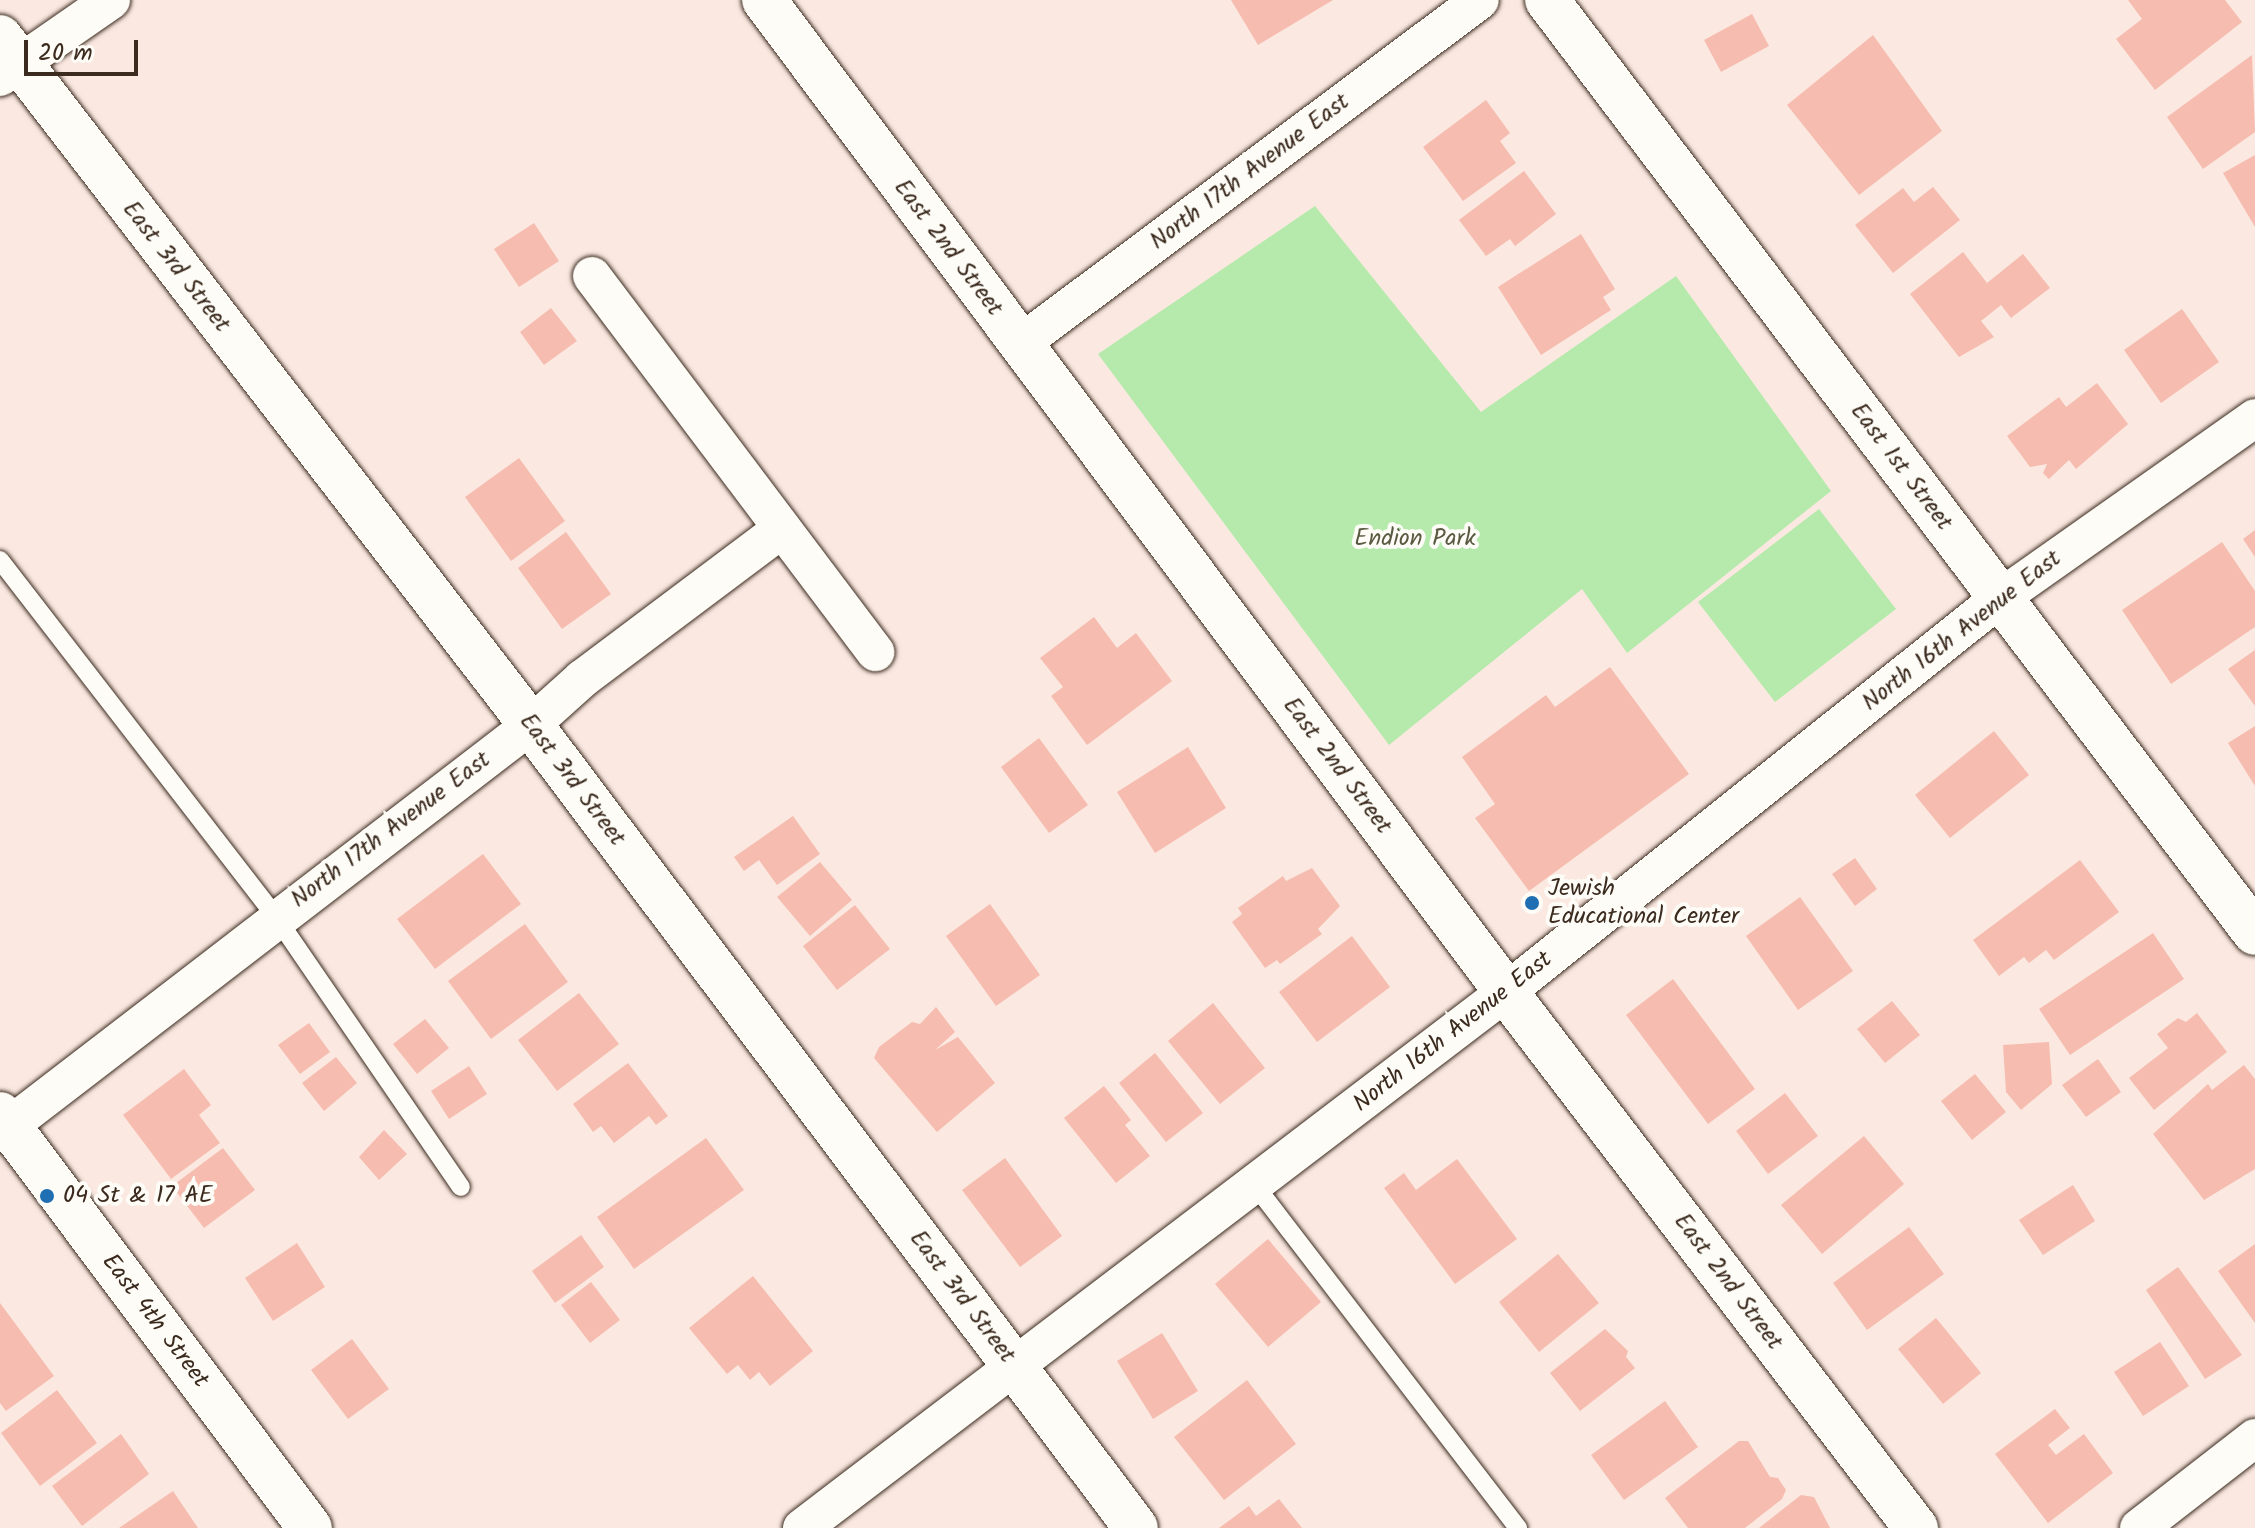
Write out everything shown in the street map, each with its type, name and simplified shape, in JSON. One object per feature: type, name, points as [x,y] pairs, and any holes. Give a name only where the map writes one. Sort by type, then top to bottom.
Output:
[{"type":"street","points":[[6,59],[111,0]]},
{"type":"street","name":"East 2nd Street","points":[[764,0],[1506,992],[1916,1528]]},
{"type":"street","name":"North 17th Avenue East","points":[[1020,344],[1480,0]]},
{"type":"street","name":"East 1st Street","points":[[1547,0],[2255,933]]},
{"type":"street","name":"East 3rd Street","points":[[6,59],[531,725],[1136,1528]]},
{"type":"street","points":[[592,276],[875,652]]},
{"type":"street","name":"North 16th Avenue East","points":[[802,1528],[1506,992],[2000,598],[2255,418]]},
{"type":"street","name":"North 17th Avenue East","points":[[3,1124],[531,725],[582,679],[782,529]]},
{"type":"street","name":"East 4th Street","points":[[3,1124],[310,1528]]},
{"type":"street","points":[[2139,1528],[2253,1442]]},
{"type":"lane","points":[[0,560],[276,917],[461,1187]]},
{"type":"lane","points":[[1254,1184],[1518,1528]]},
{"type":"green space","name":"Endion Park","points":[[1315,206],[1481,412],[1676,276],[1831,491],[1627,653],[1582,589],[1389,745],[1098,354]]},
{"type":"green space","points":[[1819,509],[1896,609],[1775,702],[1698,602]]},
{"type":"building","points":[[1231,0],[1333,0],[1258,45]]},
{"type":"building","points":[[2128,0],[2225,0],[2242,22],[2155,90],[2116,39],[2142,19]]},
{"type":"building","points":[[1752,14],[1769,46],[1721,72],[1704,40]]},
{"type":"building","points":[[1873,35],[1942,131],[1859,195],[1787,105]]},
{"type":"building","points":[[2252,55],[2255,132],[2203,169],[2167,117]]},
{"type":"building","points":[[1486,100],[1510,133],[1500,141],[1516,163],[1463,201],[1423,147]]},
{"type":"building","points":[[2255,155],[2255,227],[2223,173]]},
{"type":"building","points":[[1524,171],[1556,214],[1515,246],[1510,239],[1486,256],[1459,220]]},
{"type":"building","points":[[1933,187],[1960,220],[1893,273],[1855,225],[1903,188],[1914,202]]},
{"type":"building","points":[[534,223],[559,261],[519,287],[494,249]]},
{"type":"building","points":[[1581,234],[1615,289],[1603,297],[1611,310],[1541,355],[1498,287]]},
{"type":"building","points":[[1963,252],[1987,283],[2023,254],[2050,288],[2011,318],[2001,305],[1981,321],[1994,337],[1959,357],[1910,294]]},
{"type":"building","points":[[551,308],[577,341],[544,365],[520,332]]},
{"type":"building","points":[[2182,309],[2219,362],[2161,403],[2124,350]]},
{"type":"building","points":[[2097,383],[2128,424],[2076,469],[2069,460],[2049,479],[2043,473],[2047,464],[2030,467],[2007,436],[2059,397],[2066,407]]},
{"type":"building","points":[[519,458],[565,521],[511,561],[465,497]]},
{"type":"building","points":[[2255,530],[2255,557],[2243,539]]},
{"type":"building","points":[[566,532],[611,594],[562,629],[518,568]]},
{"type":"building","points":[[2222,542],[2255,591],[2255,627],[2171,684],[2122,610]]},
{"type":"building","points":[[1094,617],[1117,648],[1136,633],[1172,681],[1087,745],[1051,696],[1063,687],[1040,658]]},
{"type":"building","points":[[2255,650],[2255,706],[2228,669]]},
{"type":"building","points":[[1610,667],[1689,774],[1529,891],[1475,818],[1495,804],[1462,757],[1546,695],[1555,707]]},
{"type":"building","points":[[2255,726],[2255,786],[2228,743]]},
{"type":"building","points":[[1994,731],[2029,775],[1950,838],[1915,795]]},
{"type":"building","points":[[1039,738],[1088,805],[1049,833],[1001,767]]},
{"type":"building","points":[[1188,747],[1226,808],[1155,853],[1117,792]]},
{"type":"building","points":[[793,816],[820,854],[777,885],[759,860],[744,871],[734,857]]},
{"type":"building","points":[[483,854],[521,904],[435,969],[397,919]]},
{"type":"building","points":[[1855,858],[1877,889],[1855,906],[1832,874]]},
{"type":"building","points":[[2080,860],[2119,912],[2054,960],[2046,950],[2029,963],[2024,957],[1999,976],[1973,940]]},
{"type":"building","points":[[820,862],[852,900],[810,936],[777,897]]},
{"type":"building","points":[[1312,868],[1340,906],[1318,929],[1322,934],[1280,964],[1277,960],[1265,968],[1232,922],[1242,914],[1238,908],[1283,876],[1286,881]]},
{"type":"building","points":[[1800,897],[1853,971],[1798,1010],[1746,936]]},
{"type":"building","points":[[990,904],[1040,975],[996,1006],[946,936]]},
{"type":"building","points":[[855,905],[890,949],[837,990],[803,946]]},
{"type":"building","points":[[525,924],[568,982],[491,1039],[448,981]]},
{"type":"building","points":[[2153,933],[2184,979],[2070,1055],[2039,1009]]},
{"type":"building","points":[[1352,936],[1390,987],[1317,1042],[1279,992]]},
{"type":"building","points":[[1673,979],[1755,1089],[1708,1124],[1626,1015]]},
{"type":"building","points":[[579,993],[619,1044],[557,1091],[518,1040]]},
{"type":"building","points":[[1892,1001],[1920,1035],[1885,1063],[1857,1029]]},
{"type":"building","points":[[1213,1003],[1265,1068],[1220,1104],[1168,1041]]},
{"type":"building","points":[[936,1007],[955,1032],[935,1050],[958,1037],[995,1083],[937,1132],[874,1058],[879,1047],[912,1022],[920,1024]]},
{"type":"building","points":[[2197,1013],[2227,1052],[2154,1110],[2129,1078],[2168,1048],[2157,1034],[2178,1018],[2186,1022]]},
{"type":"building","points":[[425,1019],[449,1048],[417,1074],[393,1044]]},
{"type":"building","points":[[309,1023],[330,1052],[300,1074],[278,1045]]},
{"type":"building","points":[[2049,1042],[2052,1084],[2021,1110],[2006,1092],[2003,1045]]},
{"type":"building","points":[[1155,1053],[1203,1113],[1166,1142],[1119,1083]]},
{"type":"building","points":[[336,1057],[357,1083],[324,1111],[302,1083]]},
{"type":"building","points":[[2098,1059],[2121,1092],[2086,1117],[2062,1085]]},
{"type":"building","points":[[628,1063],[668,1116],[656,1125],[649,1116],[614,1143],[601,1126],[593,1132],[573,1104]]},
{"type":"building","points":[[2244,1065],[2255,1079],[2255,1169],[2204,1200],[2153,1134],[2208,1084],[2212,1090]]},
{"type":"building","points":[[469,1066],[487,1094],[449,1119],[431,1091]]},
{"type":"building","points":[[184,1069],[211,1105],[199,1115],[220,1143],[171,1179],[123,1115]]},
{"type":"building","points":[[1975,1074],[2006,1112],[1972,1140],[1941,1101]]},
{"type":"building","points":[[1104,1086],[1131,1120],[1125,1125],[1150,1156],[1116,1183],[1064,1118]]},
{"type":"building","points":[[1785,1093],[1818,1136],[1768,1174],[1736,1131]]},
{"type":"building","points":[[384,1130],[407,1154],[379,1180],[359,1157]]},
{"type":"building","points":[[1864,1136],[1904,1184],[1822,1254],[1781,1205]]},
{"type":"building","points":[[706,1138],[744,1190],[634,1269],[597,1217]]},
{"type":"building","points":[[223,1148],[255,1190],[204,1228],[172,1186]]},
{"type":"building","points":[[1005,1158],[1062,1236],[1020,1267],[962,1190]]},
{"type":"building","points":[[1457,1159],[1517,1239],[1455,1284],[1384,1188],[1404,1173],[1416,1190]]},
{"type":"building","points":[[2073,1185],[2095,1221],[2043,1255],[2019,1220]]},
{"type":"building","points":[[1909,1227],[1944,1274],[1867,1330],[1833,1283]]},
{"type":"building","points":[[581,1235],[604,1267],[555,1303],[532,1271]]},
{"type":"building","points":[[1268,1239],[1321,1302],[1268,1347],[1215,1284]]},
{"type":"building","points":[[297,1243],[325,1287],[273,1321],[245,1278]]},
{"type":"building","points":[[2255,1244],[2255,1323],[2218,1271]]},
{"type":"building","points":[[1558,1254],[1599,1303],[1539,1352],[1499,1302]]},
{"type":"building","points":[[2178,1267],[2242,1355],[2205,1379],[2146,1290]]},
{"type":"building","points":[[753,1276],[813,1351],[770,1386],[759,1372],[750,1380],[738,1365],[727,1374],[689,1328]]},
{"type":"building","points":[[591,1282],[620,1320],[590,1343],[561,1305]]},
{"type":"building","points":[[0,1303],[54,1376],[6,1411],[0,1403]]},
{"type":"building","points":[[1936,1318],[1981,1373],[1943,1404],[1898,1349]]},
{"type":"building","points":[[1605,1329],[1628,1351],[1626,1357],[1635,1368],[1580,1411],[1550,1373]]},
{"type":"building","points":[[1162,1333],[1198,1391],[1153,1419],[1117,1361]]},
{"type":"building","points":[[352,1339],[389,1389],[348,1419],[311,1370]]},
{"type":"building","points":[[2160,1342],[2189,1386],[2143,1416],[2114,1372]]},
{"type":"building","points":[[1247,1380],[1296,1444],[1224,1500],[1174,1437]]},
{"type":"building","points":[[57,1390],[97,1443],[40,1486],[1,1433]]},
{"type":"building","points":[[1665,1401],[1698,1447],[1624,1500],[1591,1455]]},
{"type":"building","points":[[2055,1409],[2070,1428],[2048,1445],[2056,1455],[2084,1434],[2113,1473],[2048,1523],[1995,1454]]},
{"type":"building","points":[[121,1434],[149,1474],[82,1526],[52,1486]]},
{"type":"building","points":[[1739,1441],[1748,1441],[1770,1477],[1778,1478],[1786,1490],[1782,1499],[1745,1528],[1688,1528],[1665,1498]]},
{"type":"building","points":[[173,1491],[198,1528],[119,1528]]},
{"type":"building","points":[[1801,1495],[1814,1497],[1830,1528],[1759,1528]]},
{"type":"building","points":[[1279,1499],[1302,1528],[1219,1528],[1249,1506],[1256,1516]]},
{"type":"place","name":"Jewish Educational Center","points":[[1532,903]]},
{"type":"place","name":"04 St & 17 AE","points":[[47,1196]]}]
